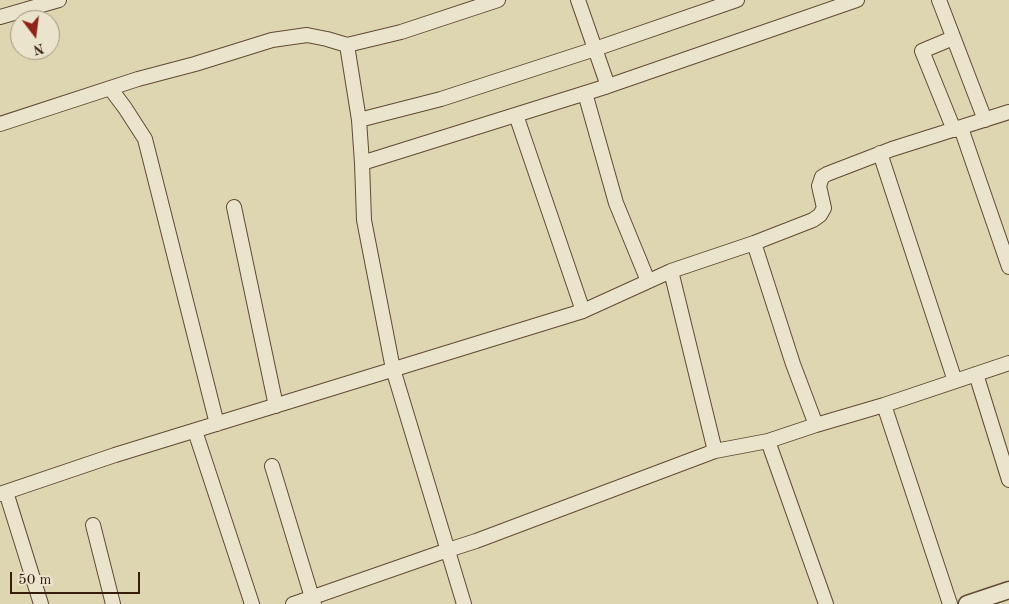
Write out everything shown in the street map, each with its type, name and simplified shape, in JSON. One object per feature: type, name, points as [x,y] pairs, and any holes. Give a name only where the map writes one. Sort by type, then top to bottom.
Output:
[{"type":"street","points":[[0,17],[60,0]]},
{"type":"street","points":[[0,124],[138,79],[195,64],[272,40],[307,35],[347,45],[401,32],[498,0]]},
{"type":"street","points":[[578,0],[608,86]]},
{"type":"street","points":[[359,120],[441,99],[737,0]]},
{"type":"street","points":[[362,163],[608,86],[857,0]]},
{"type":"street","points":[[939,0],[985,120]]},
{"type":"street","points":[[953,38],[922,51],[957,129],[1009,267]]},
{"type":"street","points":[[347,45],[359,120],[364,220],[393,369],[464,604]]},
{"type":"street","points":[[110,88],[145,139],[216,424]]},
{"type":"street","points":[[585,93],[616,203],[648,281]]},
{"type":"street","points":[[41,604],[3,493],[115,455],[583,311],[671,271],[754,243],[813,220],[820,215],[824,208],[818,186],[822,177],[827,174],[880,153],[1009,112]]},
{"type":"street","points":[[516,115],[583,311]]},
{"type":"street","points":[[880,153],[955,381]]},
{"type":"street","points":[[234,207],[276,406]]},
{"type":"street","points":[[754,243],[792,364],[816,425]]},
{"type":"street","points":[[671,271],[715,451]]},
{"type":"street","points":[[293,604],[313,601],[715,451],[768,441],[1009,364]]},
{"type":"street","points":[[976,374],[1009,480]]},
{"type":"street","points":[[884,405],[950,604]]},
{"type":"street","points":[[195,431],[252,604]]},
{"type":"street","points":[[768,441],[826,604]]},
{"type":"street","points":[[272,466],[313,601]]},
{"type":"street","points":[[93,525],[113,604]]},
{"type":"street","points":[[967,604],[1009,590]]}]
